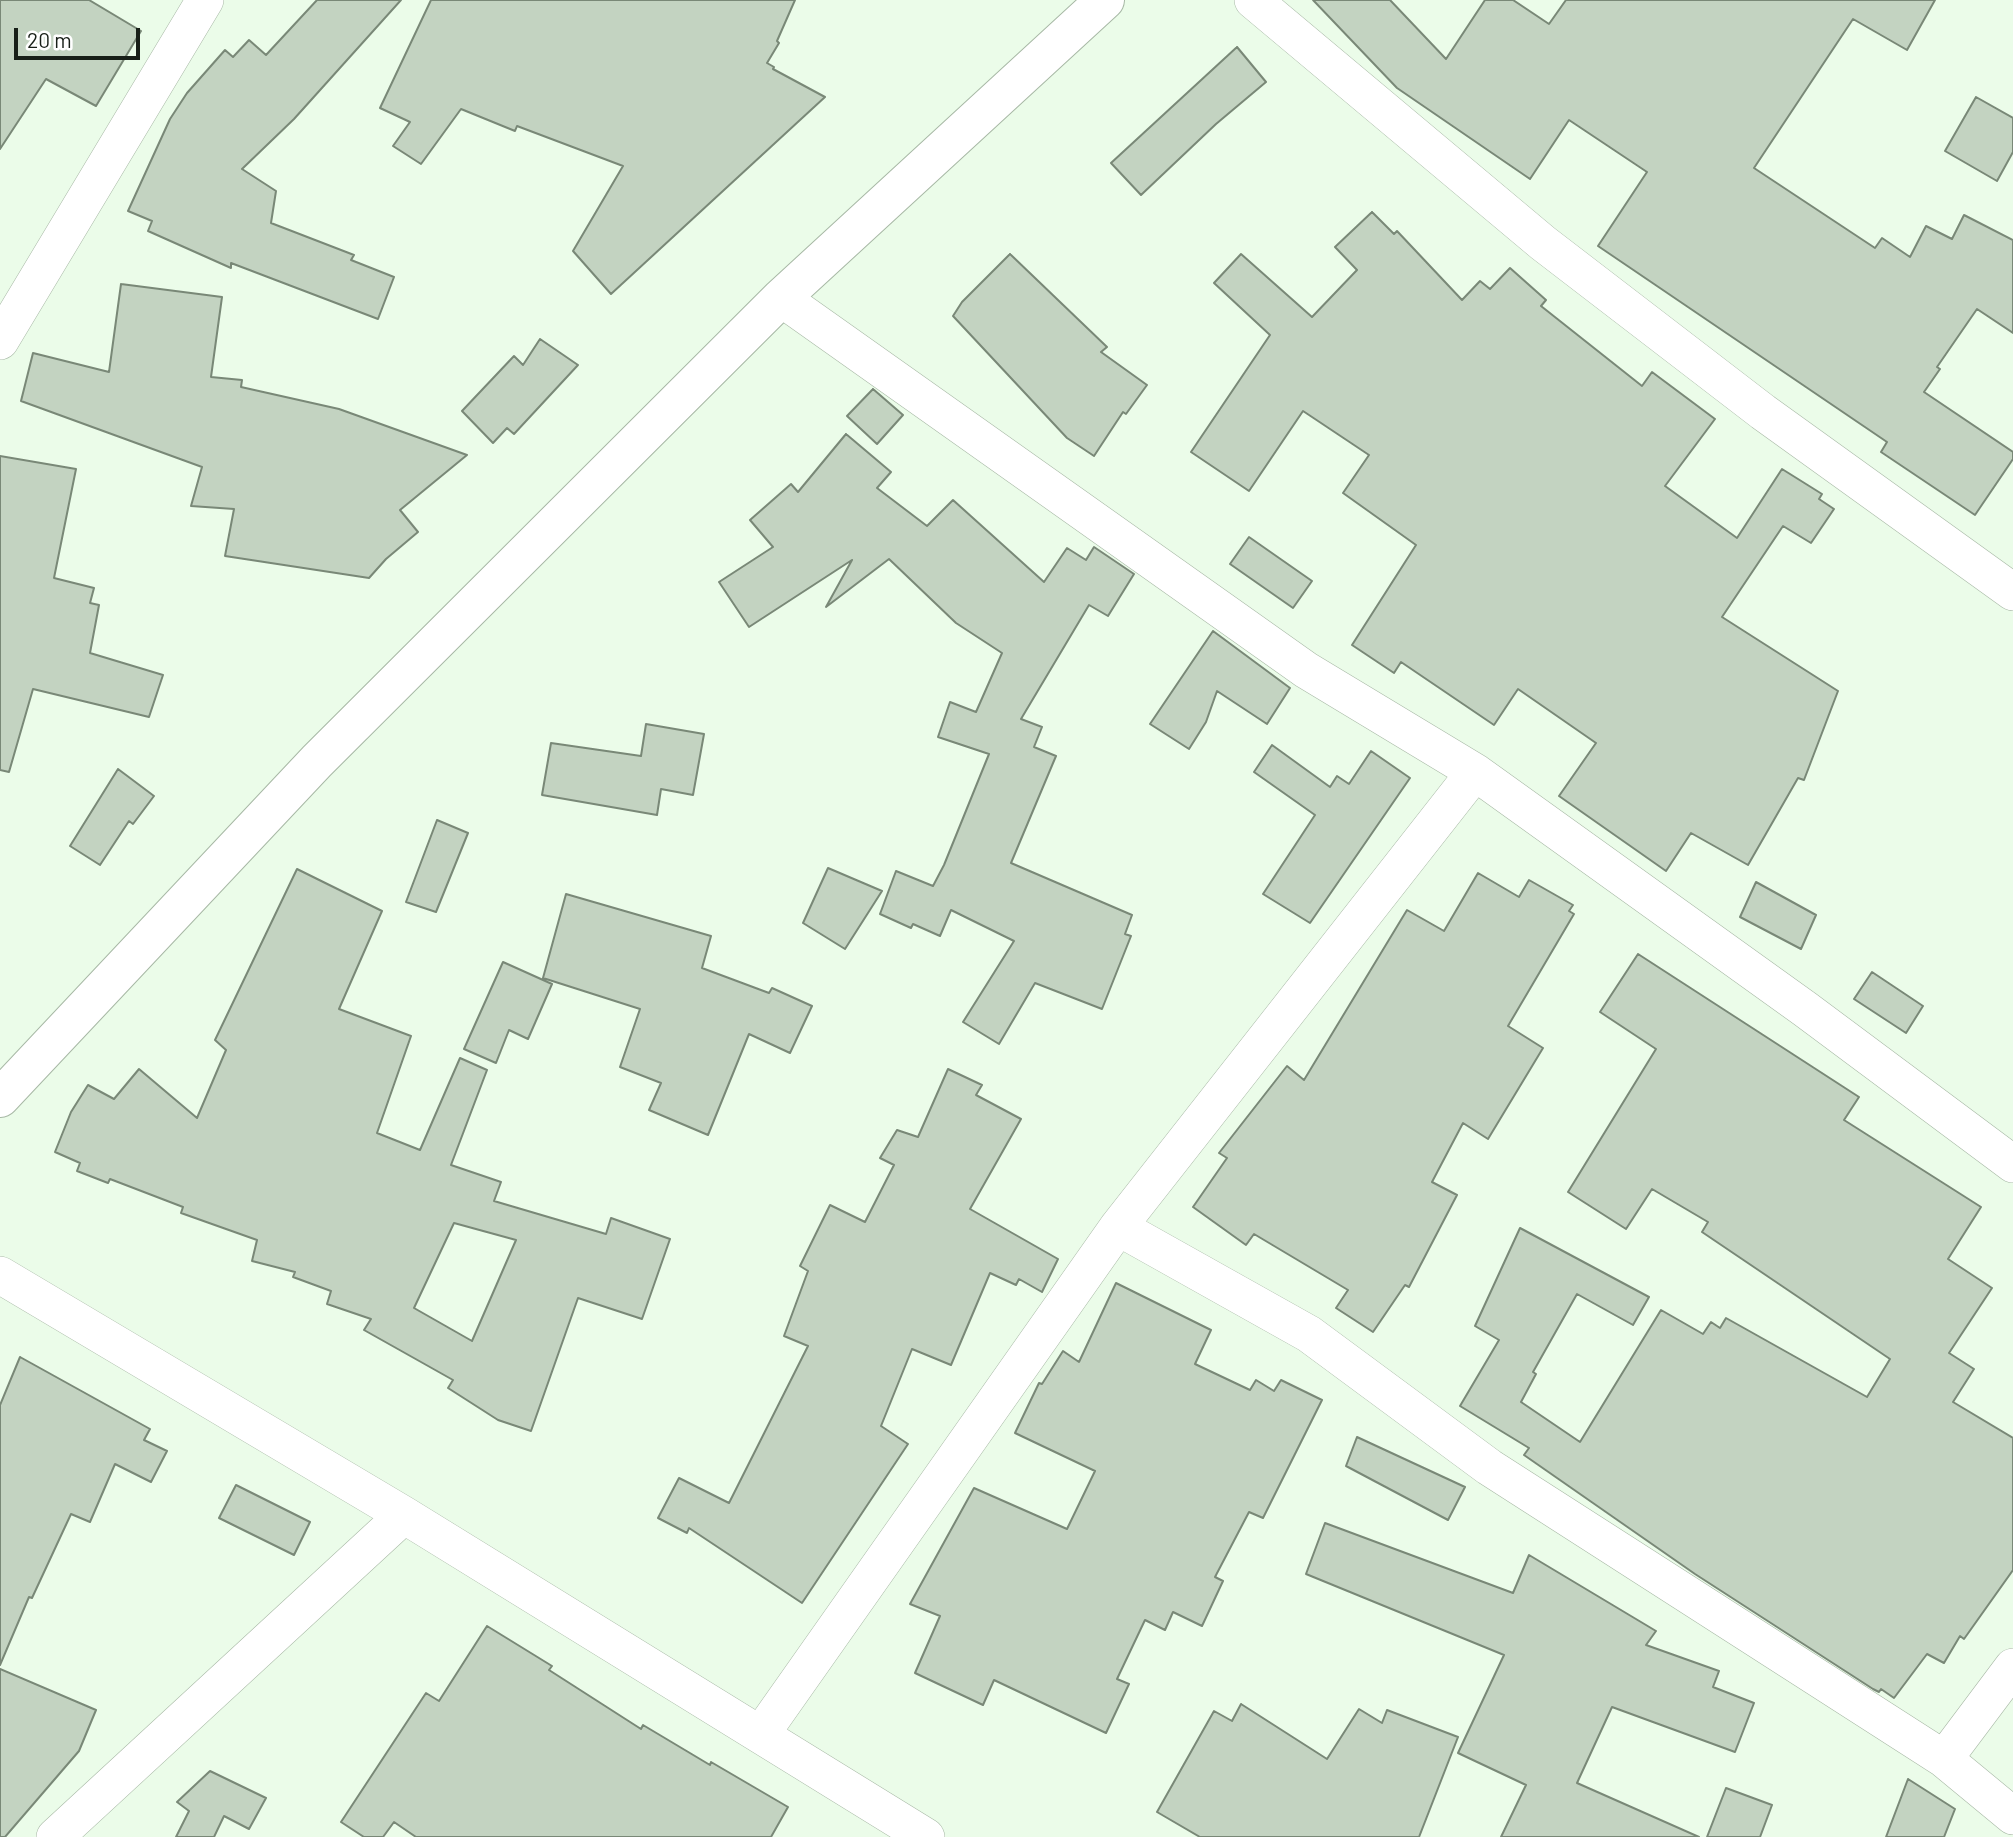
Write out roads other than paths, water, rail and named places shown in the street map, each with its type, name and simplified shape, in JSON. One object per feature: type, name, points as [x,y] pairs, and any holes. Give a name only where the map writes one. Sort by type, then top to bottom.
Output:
[{"type":"street","points":[[0,341],[205,0]]},
{"type":"street","points":[[0,1098],[317,761],[781,298],[1105,0]]},
{"type":"street","points":[[1253,0],[1543,243],[1763,412],[2013,592]]},
{"type":"street","points":[[781,298],[1306,670],[1475,772],[1805,1009],[2013,1164]]},
{"type":"street","points":[[761,1734],[1118,1227],[1475,772]]},
{"type":"street","points":[[1118,1227],[1309,1334],[1489,1467],[1944,1759],[2013,1816]]},
{"type":"street","points":[[0,1275],[404,1515],[761,1734],[915,1834]]},
{"type":"street","points":[[55,1837],[404,1515]]},
{"type":"street","points":[[1944,1759],[2013,1667]]}]
